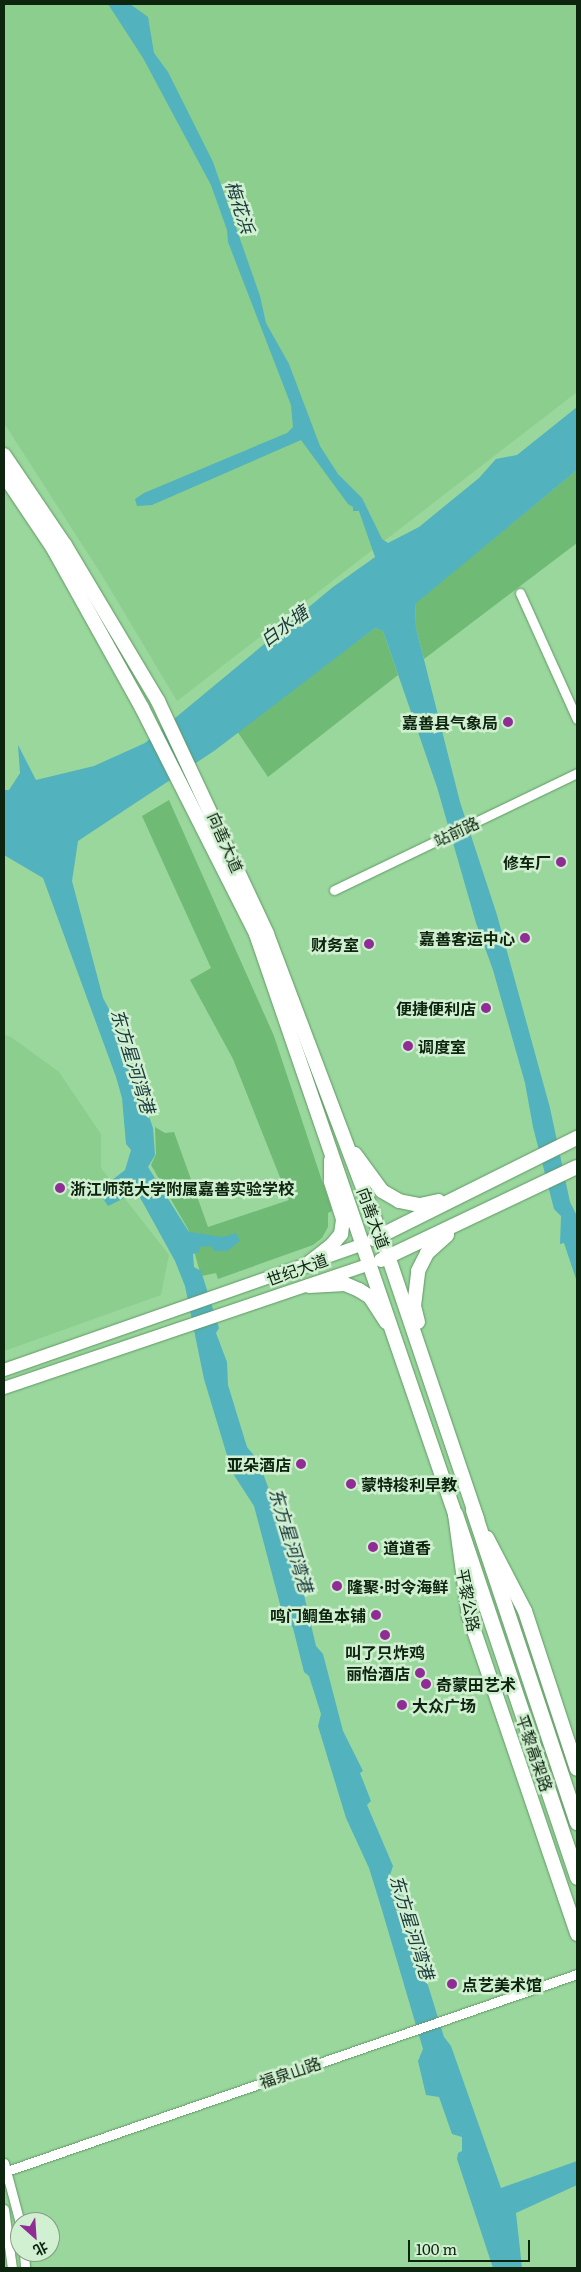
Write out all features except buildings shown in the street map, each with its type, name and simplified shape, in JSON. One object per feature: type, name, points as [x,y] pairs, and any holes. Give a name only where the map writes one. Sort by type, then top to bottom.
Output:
[{"type":"highway","name":"平黎高架路","points":[[473,1510],[577,1822]]},
{"type":"highway","name":"平黎高架路","points":[[455,1514],[577,1877]]},
{"type":"main road","name":"向善大道","points":[[4,455],[65,545],[158,701],[200,784],[267,934],[388,1257]]},
{"type":"main road","name":"向善大道","points":[[4,475],[53,548],[142,708],[256,934],[371,1264]]},
{"type":"main road","name":"世纪大道","points":[[4,1370],[216,1298],[364,1244],[575,1139]]},
{"type":"main road","points":[[347,1144],[382,1191],[399,1201],[420,1205],[459,1196]]},
{"type":"main road","points":[[305,1266],[331,1246],[341,1234],[343,1220],[331,1181],[330,1147]]},
{"type":"main road","name":"世纪大道","points":[[4,1388],[184,1330],[371,1264],[577,1167]]},
{"type":"main road","points":[[426,1372],[426,1348],[414,1306],[418,1271],[439,1241],[470,1219]]},
{"type":"main road","points":[[388,1257],[473,1510],[525,1611],[577,1768]]},
{"type":"main road","name":"平黎公路","points":[[371,1264],[455,1514],[469,1616],[577,1934]]},
{"type":"main road","points":[[309,1286],[346,1284],[359,1290],[370,1297],[394,1332]]},
{"type":"street","points":[[520,592],[577,719]]},
{"type":"street","name":"站前路","points":[[334,890],[577,773]]},
{"type":"street","name":"福泉山路","points":[[5,2168],[577,1974]]},
{"type":"street","points":[[5,2168],[17,2212]]},
{"type":"street","points":[[4,2209],[12,2268]]},
{"type":"shaded area","points":[[4,4],[577,4],[577,392],[177,701],[103,577],[4,423]]},
{"type":"shaded area","points":[[577,470],[577,543],[424,659],[416,628],[415,603]]},
{"type":"shaded area","points":[[375,628],[383,631],[398,675],[268,777],[237,731]]},
{"type":"shaded area","points":[[169,800],[274,1036],[332,1211],[328,1213],[328,1227],[322,1238],[313,1245],[218,1279],[216,1273],[201,1276],[188,1229],[151,1165],[156,1154],[155,1127],[165,1133],[174,1132],[208,1227],[289,1200],[233,1059],[190,980],[211,968],[142,816]]},
{"type":"shaded area","name":"浙江师范大学附属嘉善实验学校","points":[[4,1035],[11,1037],[59,1072],[101,1134],[101,1168],[169,1255],[161,1295],[4,1351]]},
{"type":"water","points":[[108,4],[130,4],[148,17],[154,53],[168,72],[213,162],[260,296],[266,323],[289,364],[320,446],[338,474],[362,498],[382,539],[388,543],[419,527],[479,478],[496,459],[517,455],[577,407],[577,470],[415,604],[416,628],[460,802],[497,915],[550,1108],[570,1202],[577,1216],[577,1282],[564,1243],[560,1244],[561,1216],[554,1209],[533,1127],[525,1083],[493,970],[476,923],[437,787],[383,631],[375,628],[214,751],[78,841],[72,881],[103,998],[118,1026],[153,1128],[155,1155],[148,1167],[189,1232],[223,1237],[236,1233],[240,1241],[227,1251],[214,1251],[211,1246],[200,1247],[199,1252],[193,1254],[194,1267],[201,1271],[219,1328],[216,1333],[227,1362],[228,1385],[247,1447],[258,1460],[297,1565],[316,1646],[323,1654],[343,1731],[363,1771],[360,1773],[371,1801],[367,1805],[393,1866],[390,1875],[398,1888],[444,2037],[451,2046],[501,2188],[577,2161],[577,2185],[516,2213],[522,2268],[493,2268],[457,2159],[458,2153],[462,2151],[462,2137],[452,2134],[439,2097],[426,2095],[418,2061],[423,2049],[382,1910],[369,1868],[346,1818],[318,1726],[321,1714],[309,1676],[304,1672],[293,1628],[281,1608],[254,1506],[232,1472],[204,1379],[185,1286],[175,1261],[137,1192],[108,1206],[98,1191],[125,1170],[131,1150],[126,1144],[122,1098],[116,1077],[43,878],[4,855],[4,790],[9,790],[20,773],[18,745],[36,780],[94,766],[145,743],[333,587],[375,557],[359,511],[353,511],[353,507],[348,504],[301,440],[152,505],[137,506],[135,499],[144,493],[287,433],[293,427],[291,405],[228,242],[227,230],[211,185],[143,58]]},
{"type":"place","name":"嘉善县气象局","points":[[508,722]]},
{"type":"place","name":"修车厂","points":[[561,862]]},
{"type":"place","name":"嘉善客运中心","points":[[525,938]]},
{"type":"place","name":"财务室","points":[[369,944]]},
{"type":"place","name":"便捷便利店","points":[[486,1008]]},
{"type":"place","name":"调度室","points":[[408,1046]]},
{"type":"place","name":"浙江师范大学附属嘉善实验学校","points":[[60,1188]]},
{"type":"place","name":"亚朵酒店","points":[[301,1464]]},
{"type":"place","name":"蒙特梭利早教","points":[[351,1484]]},
{"type":"place","name":"道道香","points":[[373,1547]]},
{"type":"place","name":"隆聚·时令海鲜","points":[[337,1586]]},
{"type":"place","name":"鸣门鲷鱼本铺","points":[[376,1615]]},
{"type":"place","name":"叫了只炸鸡","points":[[385,1635]]},
{"type":"place","name":"丽怡酒店","points":[[420,1673]]},
{"type":"place","name":"奇蒙田艺术","points":[[426,1684]]},
{"type":"place","name":"大众广场","points":[[402,1705]]},
{"type":"place","name":"点艺美术馆","points":[[452,1984]]},
{"type":"water label","name":"梅花浜","points":[[240,207]]},
{"type":"water label","name":"白水塘","points":[[284,626]]},
{"type":"water label","name":"东方星河湾港","points":[[133,1061]]},
{"type":"water label","name":"东方星河湾港","points":[[291,1540]]},
{"type":"water label","name":"东方星河湾港","points":[[412,1927]]}]
